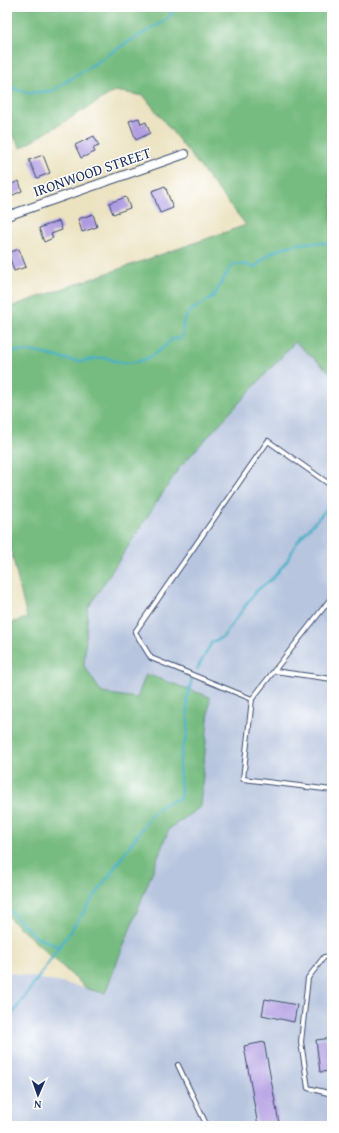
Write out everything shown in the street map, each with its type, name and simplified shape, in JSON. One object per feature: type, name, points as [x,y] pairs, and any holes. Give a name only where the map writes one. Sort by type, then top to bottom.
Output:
[{"type":"street","name":"IRONWOOD STREET","points":[[7,216],[185,154]]},
{"type":"lane","points":[[252,699],[151,658],[135,632],[268,441],[332,486]]},
{"type":"lane","points":[[332,597],[252,699],[243,779],[332,790]]},
{"type":"lane","points":[[274,671],[332,679]]},
{"type":"lane","points":[[332,956],[324,958],[308,978],[301,1042],[308,1088],[332,1094]]},
{"type":"lane","points":[[178,1065],[207,1126]]},
{"type":"shaded area","points":[[285,275],[332,336],[332,1126],[7,1126],[7,972],[96,990],[61,647]]},
{"type":"green space","points":[[7,7],[332,7],[332,374],[295,342],[179,468],[88,608],[84,666],[102,693],[137,698],[146,674],[210,697],[200,807],[169,829],[105,993],[87,989],[7,916],[7,624],[27,618],[7,534],[7,308],[246,225],[144,96],[115,91],[21,148],[7,126]]},
{"type":"building","points":[[139,118],[141,124],[146,122],[150,133],[136,140],[129,121]]},
{"type":"building","points":[[94,136],[99,146],[93,148],[95,152],[81,158],[75,145]]},
{"type":"building","points":[[43,155],[50,173],[37,178],[29,160]]},
{"type":"building","points":[[19,181],[22,191],[11,196],[7,186]]},
{"type":"building","points":[[165,186],[173,208],[160,213],[152,191]]},
{"type":"building","points":[[126,197],[130,208],[113,214],[109,203]]},
{"type":"building","points":[[93,214],[97,227],[82,232],[78,219]]},
{"type":"building","points":[[59,221],[62,230],[51,234],[53,238],[44,242],[39,228]]},
{"type":"building","points":[[19,249],[26,267],[14,271],[8,253]]},
{"type":"building","points":[[329,972],[332,972],[332,987],[331,987]]},
{"type":"building","points":[[265,999],[297,1005],[294,1022],[262,1015]]},
{"type":"building","points":[[332,1038],[332,1071],[320,1072],[316,1040]]},
{"type":"building","points":[[264,1042],[279,1123],[258,1126],[244,1046]]},
{"type":"waterway","points":[[7,86],[28,93],[52,91],[128,42],[165,21],[177,7]]},
{"type":"waterway","points":[[321,7],[332,14]]},
{"type":"waterway","points":[[7,353],[25,351],[79,361],[86,361],[96,358],[108,358],[115,361],[132,362],[146,359],[160,350],[172,339],[180,339],[183,334],[183,322],[190,311],[213,297],[232,265],[242,264],[255,267],[269,254],[295,244],[332,244]]},
{"type":"waterway","points":[[197,669],[212,642],[223,637],[256,591],[273,578],[287,561],[297,542],[332,503]]},
{"type":"waterway","points":[[7,1022],[152,814],[162,805],[180,798],[181,790],[179,766],[182,750],[187,736],[187,698],[192,679]]},
{"type":"waterway","points":[[7,908],[36,937],[59,947]]}]
